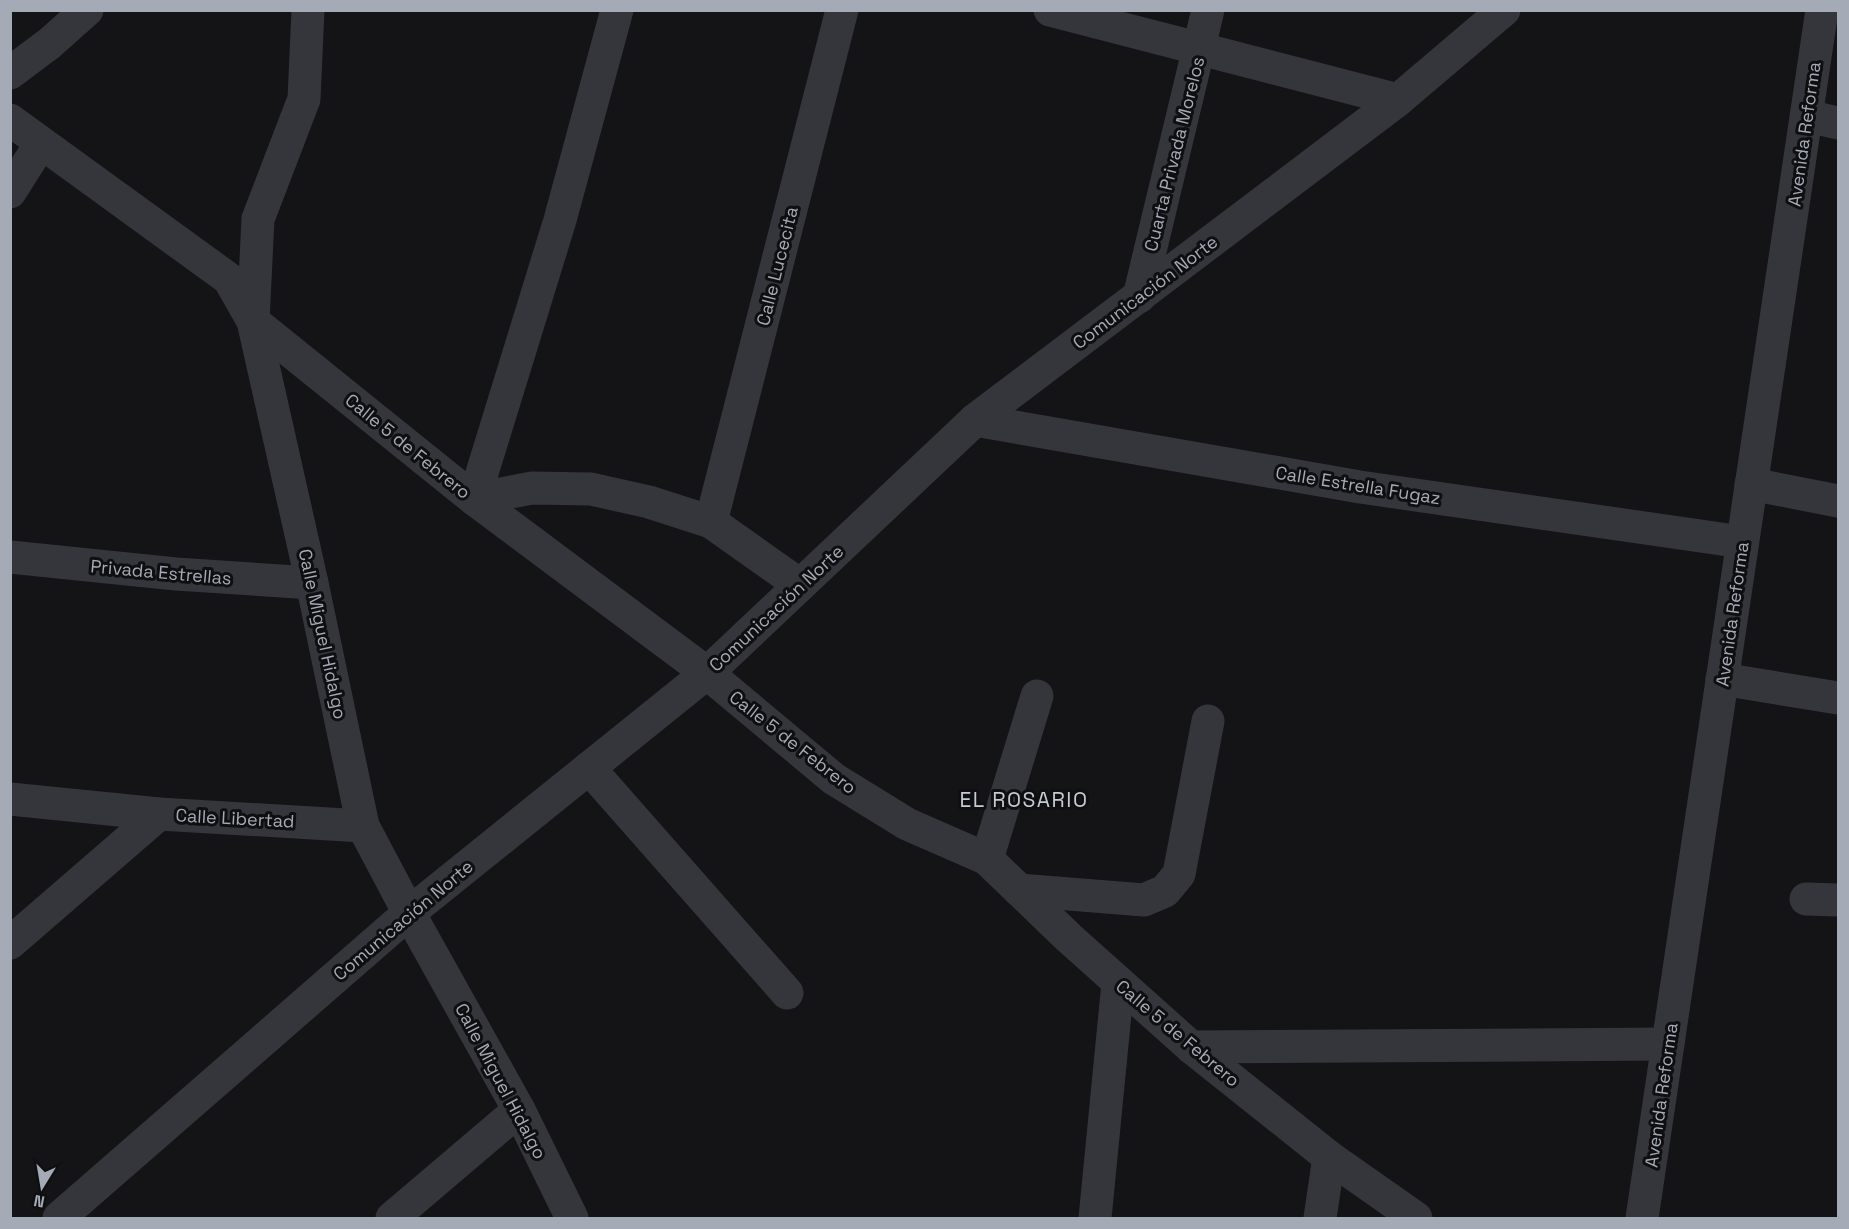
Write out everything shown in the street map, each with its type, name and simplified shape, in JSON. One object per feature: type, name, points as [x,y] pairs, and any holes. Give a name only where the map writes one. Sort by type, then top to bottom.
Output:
[{"type":"street","points":[[10,73],[50,43],[87,10]]},
{"type":"street","name":"Calle Miguel Hidalgo","points":[[308,10],[304,99],[258,219],[253,321],[312,583],[363,826],[519,1110],[572,1218]]},
{"type":"street","points":[[617,10],[560,220],[474,500],[532,488],[591,489],[649,502],[711,522],[800,585]]},
{"type":"street","name":"Calle Lucecita","points":[[711,522],[842,10]]},
{"type":"street","points":[[1050,10],[1398,100]]},
{"type":"street","name":"Cuarta Privada Morelos","points":[[1139,297],[1208,10]]},
{"type":"street","name":"Comunicación Norte","points":[[59,1218],[409,912],[707,673],[975,420],[1398,100],[1504,10]]},
{"type":"street","name":"Avenida Reforma","points":[[1642,1218],[1751,484],[1823,119],[1822,10]]},
{"type":"street","name":"Calle 5 de Febrero","points":[[10,120],[229,279],[253,321],[474,500],[707,673],[834,779],[908,824],[987,859],[1118,983],[1191,1047],[1329,1157],[1416,1218]]},
{"type":"street","points":[[10,192],[41,143]]},
{"type":"street","name":"Calle Estrella Fugaz","points":[[975,420],[1360,487],[1742,542]]},
{"type":"street","points":[[1751,484],[1839,501]]},
{"type":"street","name":"Privada Estrellas","points":[[10,557],[176,574],[312,583]]},
{"type":"street","points":[[1722,679],[1839,698]]},
{"type":"street","points":[[987,859],[1037,696]]},
{"type":"street","points":[[1019,890],[1144,900],[1165,891],[1179,874],[1208,721]]},
{"type":"street","points":[[589,768],[787,993]]},
{"type":"street","points":[[10,799],[159,814]]},
{"type":"street","name":"Calle Libertad","points":[[10,943],[159,814],[363,826]]},
{"type":"street","points":[[1806,899],[1839,900]]},
{"type":"street","points":[[1095,1218],[1118,983]]},
{"type":"street","points":[[1191,1047],[1668,1044]]},
{"type":"street","points":[[392,1218],[519,1110]]},
{"type":"street","points":[[1320,1218],[1329,1157]]},
{"type":"district","name":"EL ROSARIO","points":[[1024,799]]}]
